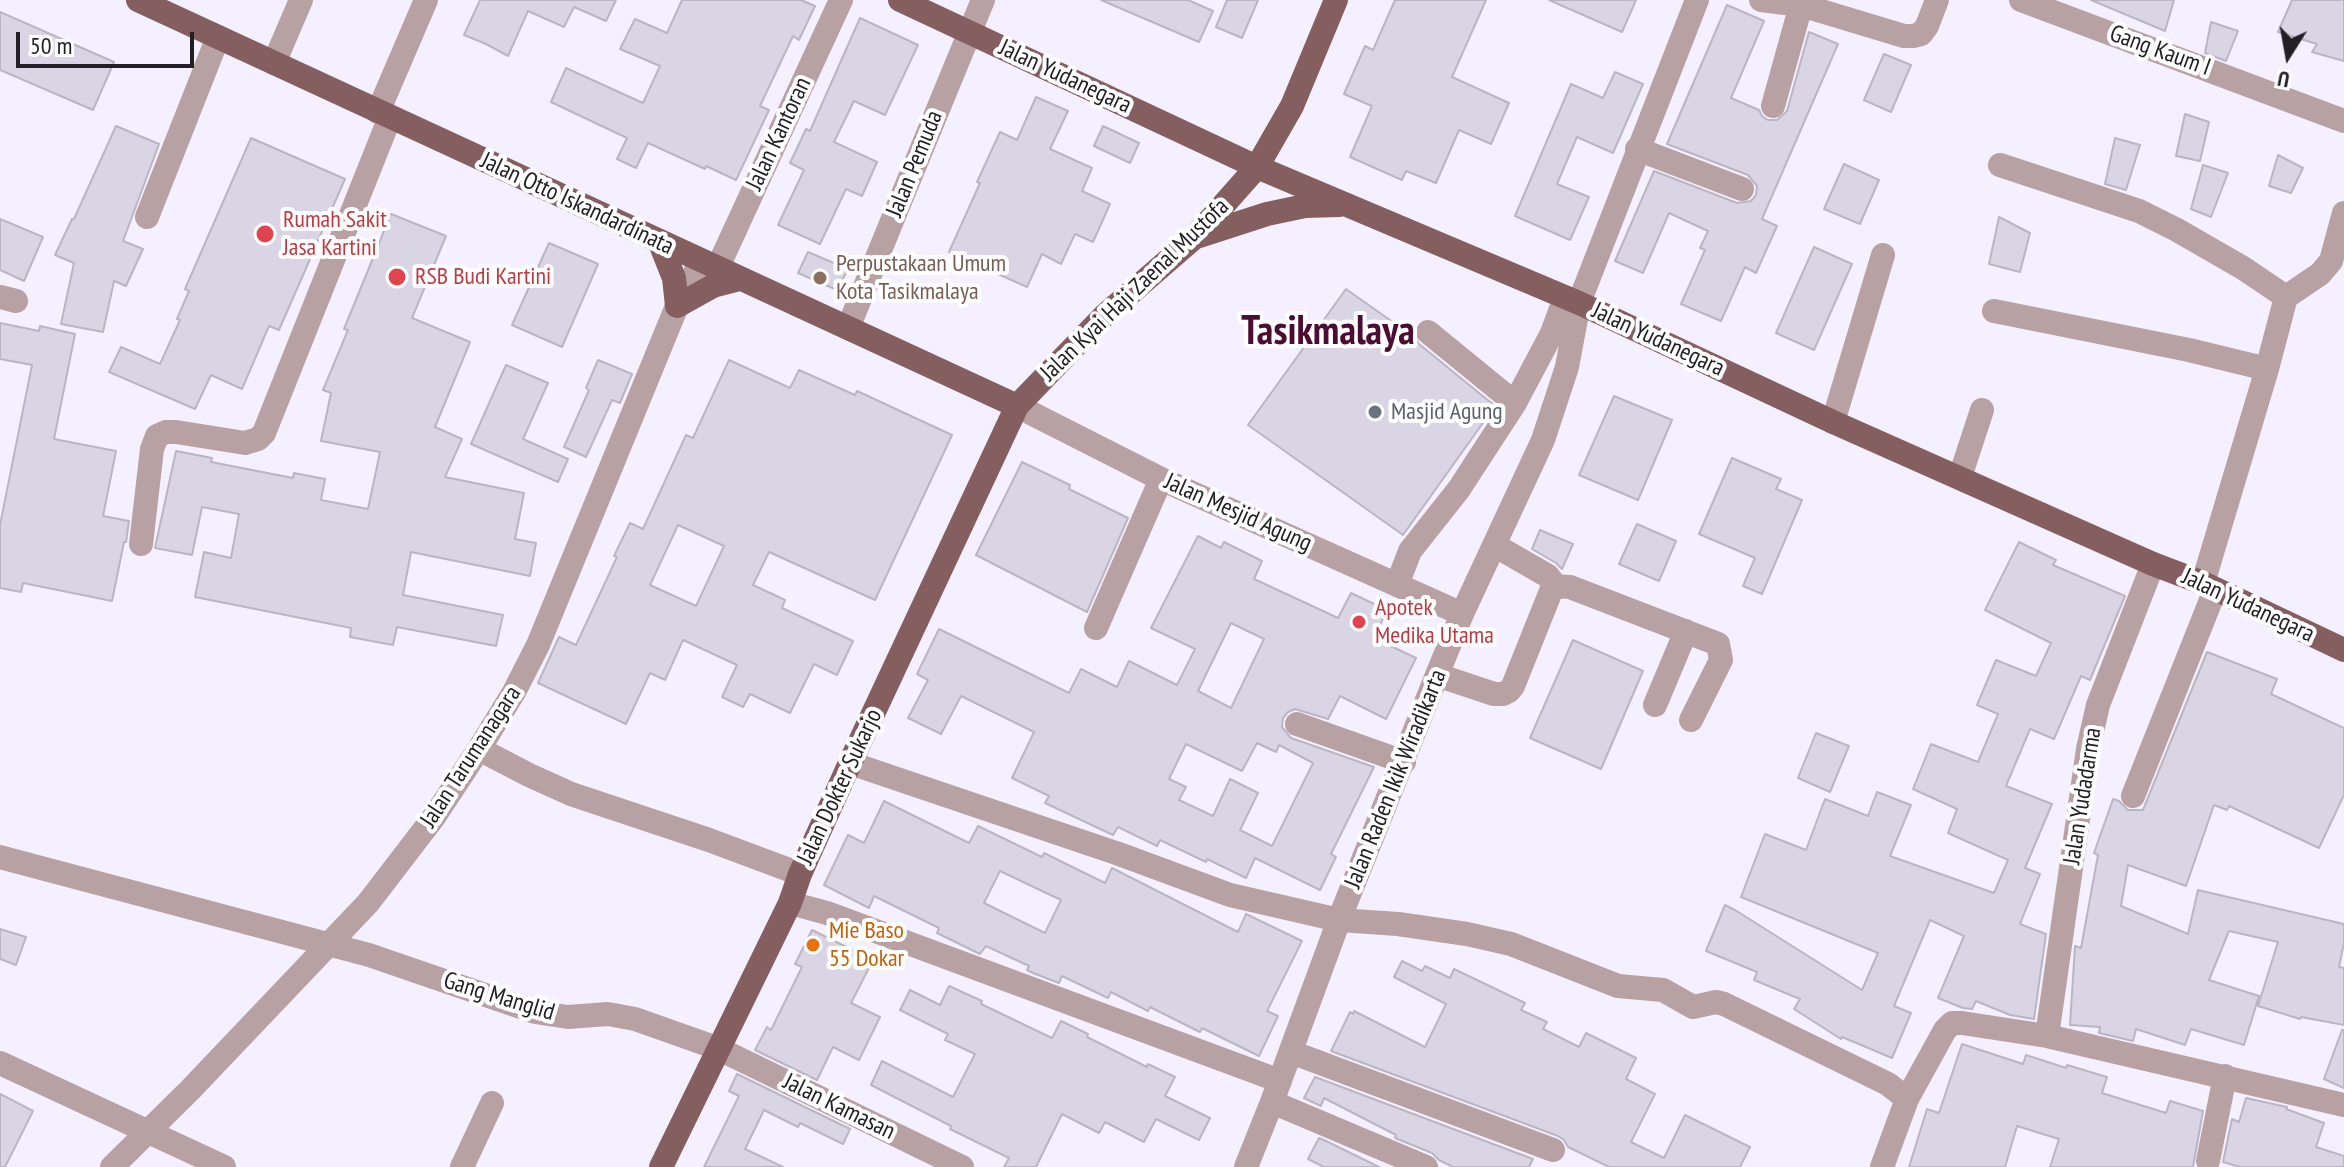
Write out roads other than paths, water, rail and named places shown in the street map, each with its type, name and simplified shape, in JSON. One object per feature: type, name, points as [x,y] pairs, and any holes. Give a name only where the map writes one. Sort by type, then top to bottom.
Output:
[{"type":"main road","name":"Jalan Otto Iskandardinata","points":[[138,0],[1017,406]]},
{"type":"main road","name":"Jalan Yudanegara","points":[[900,0],[1257,167],[1572,300],[1833,422],[2209,587],[2344,650]]},
{"type":"main road","name":"Jalan Kyai Haji Zaenal Mustofa","points":[[1017,406],[1105,315],[1194,238],[1257,167],[1292,106],[1336,0]]},
{"type":"main road","points":[[1194,238],[1267,214],[1305,206],[1345,205]]},
{"type":"main road","points":[[660,243],[674,278],[677,306],[713,286],[740,279]]},
{"type":"main road","name":"Jalan Dokter Sukarjo","points":[[661,1167],[790,903],[850,763],[1017,406]]},
{"type":"street","points":[[274,63],[301,0]]},
{"type":"street","points":[[141,544],[152,449],[157,436],[169,431],[245,443],[258,439],[264,433],[426,0]]},
{"type":"street","name":"Jalan Kantoran","points":[[709,265],[841,0]]},
{"type":"street","name":"Jalan Pemuda","points":[[848,328],[983,0]]},
{"type":"street","points":[[1397,585],[1410,551],[1459,489],[1515,403],[1572,300],[1697,0]]},
{"type":"street","points":[[1761,0],[1801,5],[1904,36],[1921,34],[1937,0]]},
{"type":"street","name":"Gang Kaum I","points":[[2021,0],[2344,121]]},
{"type":"street","points":[[1773,106],[1801,5]]},
{"type":"street","points":[[147,217],[218,37]]},
{"type":"street","points":[[1637,149],[1742,189]]},
{"type":"street","points":[[2000,165],[2139,211],[2243,268],[2286,297]]},
{"type":"street","points":[[2133,796],[2209,587],[2286,297],[2320,274],[2331,261],[2344,213]]},
{"type":"street","points":[[1833,422],[1883,255]]},
{"type":"street","name":"Jalan Tarumanagara","points":[[112,1167],[368,903],[434,817],[514,692],[538,645],[677,306],[709,265]]},
{"type":"street","name":"Jalan Raden Ikik Wiradikarta","points":[[1246,1167],[1339,920],[1437,675],[1543,440],[1567,367],[1572,300]]},
{"type":"street","points":[[1994,311],[2267,369]]},
{"type":"street","points":[[1428,332],[1515,403]]},
{"type":"street","name":"Jalan Mesjid Agung","points":[[1017,406],[1161,479],[1462,614]]},
{"type":"street","points":[[1960,477],[1982,410]]},
{"type":"street","points":[[1096,628],[1161,479]]},
{"type":"street","points":[[1437,675],[1494,694],[1509,691],[1553,586],[1548,576],[1496,546]]},
{"type":"street","name":"Jalan Yudadarma","points":[[2047,1036],[2088,749],[2098,705],[2153,564]]},
{"type":"street","points":[[1553,586],[1570,587],[1718,644],[1721,660],[1691,720]]},
{"type":"street","points":[[1655,705],[1686,631]]},
{"type":"street","points":[[1297,724],[1404,762]]},
{"type":"street","points":[[479,749],[571,794],[800,874]]},
{"type":"street","points":[[850,763],[1230,895],[1339,920],[1398,924],[1467,934],[1511,944],[1618,986],[1663,990],[1693,1007],[1716,1002],[1724,1004],[1888,1084],[1907,1099]]},
{"type":"street","name":"Gang Manglid","points":[[0,857],[369,955],[535,1012],[568,1017],[615,1015],[717,1048]]},
{"type":"street","points":[[790,903],[827,913],[1276,1091],[1426,1167]]},
{"type":"street","points":[[1882,1167],[1907,1099],[1945,1030],[1952,1023],[2047,1036],[2344,1105]]},
{"type":"street","name":"Jalan Kamasan","points":[[717,1048],[962,1167]]},
{"type":"street","points":[[1291,1052],[1553,1150]]},
{"type":"street","points":[[0,1063],[224,1167]]},
{"type":"street","points":[[2208,1161],[2225,1076]]},
{"type":"street","points":[[462,1167],[492,1103]]},
{"type":"place","name":"Rumah Sakit Jasa Kartini","points":[[265,234]]},
{"type":"place","name":"RSB Budi Kartini","points":[[397,277]]},
{"type":"place","name":"Perpustakaan Umum Kota Tasikmalaya","points":[[820,278]]},
{"type":"place","name":"Masjid Agung","points":[[1375,412]]},
{"type":"place","name":"Apotek Medika Utama","points":[[1359,622]]},
{"type":"place","name":"Mie Baso 55 Dokar","points":[[813,945]]},
{"type":"district","name":"Tasikmalaya","points":[[1328,333]]}]
